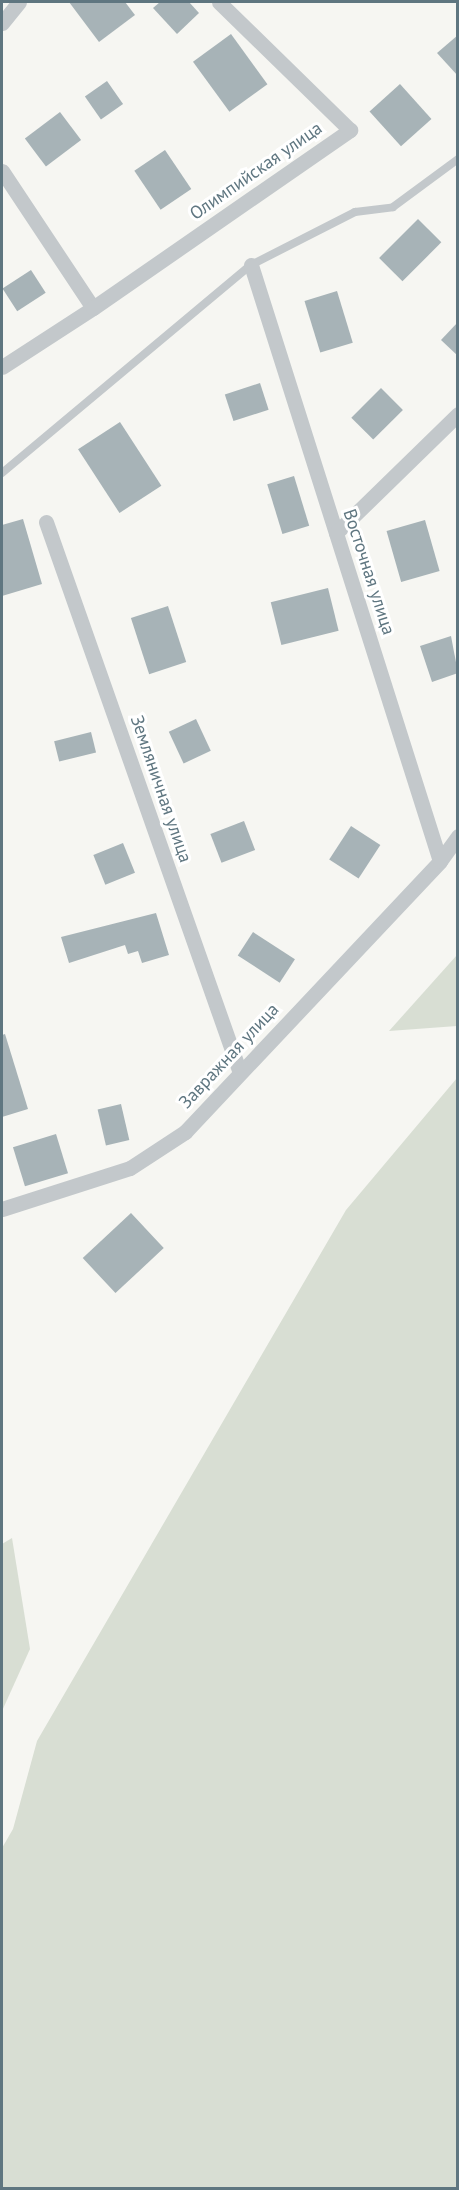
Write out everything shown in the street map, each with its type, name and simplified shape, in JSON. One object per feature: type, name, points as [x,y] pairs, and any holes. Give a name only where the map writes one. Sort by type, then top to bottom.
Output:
[{"type":"street","points":[[2,22],[20,2]]},
{"type":"street","name":"Олимпийская улица","points":[[2,367],[93,308],[350,130],[219,2]]},
{"type":"street","points":[[2,171],[93,308]]},
{"type":"street","name":"Восточная улица","points":[[251,266],[440,861]]},
{"type":"street","points":[[336,533],[458,414]]},
{"type":"street","name":"Земляничная улица","points":[[46,522],[239,1070]]},
{"type":"street","points":[[440,861],[458,836]]},
{"type":"street","name":"Завражная улица","points":[[2,1209],[130,1168],[185,1132],[239,1070],[440,861]]},
{"type":"lane","points":[[2,473],[251,266],[355,212],[393,207],[458,159]]},
{"type":"shaded area","points":[[457,955],[457,1026],[389,1031]]},
{"type":"shaded area","points":[[457,1078],[457,2188],[2,2188],[2,1848],[13,1829],[37,1741],[346,1210]]},
{"type":"shaded area","points":[[12,1538],[30,1649],[2,1711],[2,1544]]},
{"type":"building","points":[[69,2],[125,2],[135,15],[99,42]]},
{"type":"building","points":[[160,2],[189,2],[199,13],[177,34],[153,8]]},
{"type":"building","points":[[231,34],[267,84],[229,112],[193,62]]},
{"type":"building","points":[[458,35],[458,76],[437,53]]},
{"type":"building","points":[[107,81],[123,104],[101,119],[85,96]]},
{"type":"building","points":[[400,84],[431,119],[401,146],[370,111]]},
{"type":"building","points":[[60,112],[81,140],[46,166],[25,138]]},
{"type":"building","points":[[165,150],[191,189],[161,210],[134,171]]},
{"type":"building","points":[[418,219],[441,242],[402,281],[379,258]]},
{"type":"building","points":[[31,270],[46,293],[17,311],[2,289]]},
{"type":"building","points":[[337,291],[353,343],[320,353],[304,301]]},
{"type":"building","points":[[458,322],[458,356],[441,340]]},
{"type":"building","points":[[260,383],[269,410],[233,421],[225,394]]},
{"type":"building","points":[[381,388],[403,410],[373,440],[351,418]]},
{"type":"building","points":[[120,422],[161,486],[119,513],[78,449]]},
{"type":"building","points":[[294,476],[309,526],[282,534],[267,484]]},
{"type":"building","points":[[23,519],[42,584],[2,596],[2,525]]},
{"type":"building","points":[[425,520],[440,571],[401,582],[387,531]]},
{"type":"building","points":[[328,588],[339,631],[281,645],[271,602]]},
{"type":"building","points":[[168,606],[186,662],[149,674],[131,618]]},
{"type":"building","points":[[451,636],[458,673],[432,682],[420,646]]},
{"type":"building","points":[[196,719],[211,751],[184,763],[169,732]]},
{"type":"building","points":[[91,732],[96,752],[59,762],[54,741]]},
{"type":"building","points":[[244,821],[255,850],[222,863],[210,834]]},
{"type":"building","points":[[351,826],[380,845],[359,879],[329,860]]},
{"type":"building","points":[[123,843],[135,873],[105,885],[93,855]]},
{"type":"building","points":[[156,913],[169,955],[142,963],[138,951],[128,954],[125,945],[69,963],[61,937]]},
{"type":"building","points":[[253,932],[295,959],[280,983],[238,955]]},
{"type":"building","points":[[5,1034],[28,1109],[2,1117],[2,1035]]},
{"type":"building","points":[[121,1104],[129,1140],[106,1145],[98,1109]]},
{"type":"building","points":[[56,1134],[68,1173],[25,1186],[13,1147]]},
{"type":"building","points":[[131,1213],[164,1248],[115,1293],[83,1258]]}]
